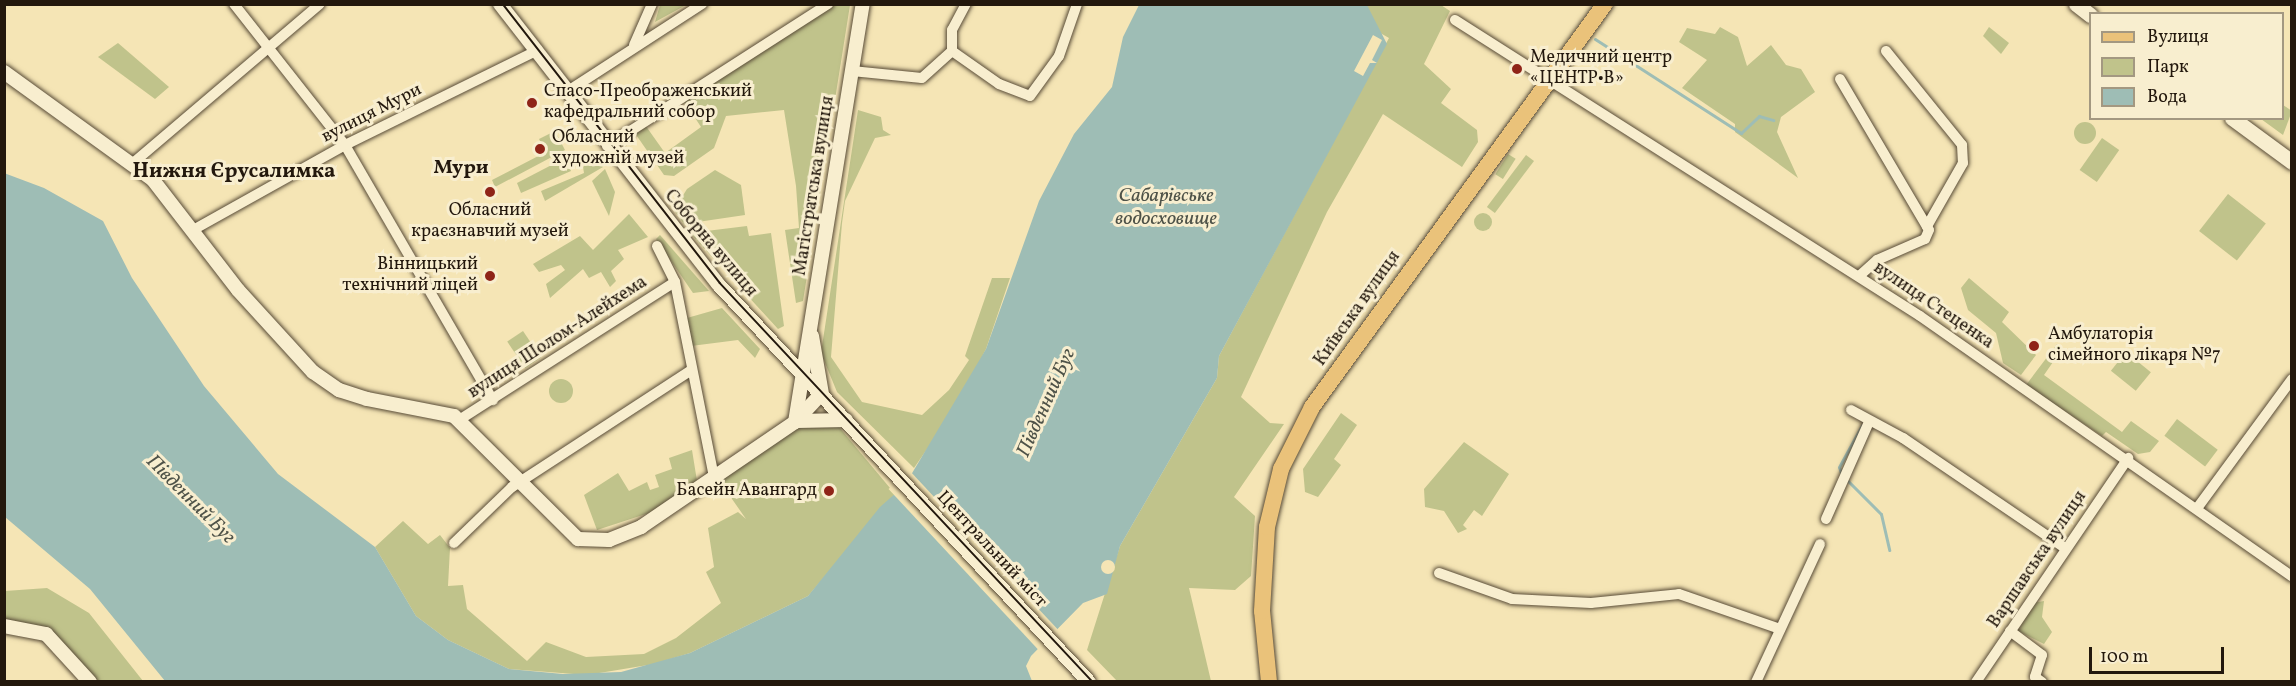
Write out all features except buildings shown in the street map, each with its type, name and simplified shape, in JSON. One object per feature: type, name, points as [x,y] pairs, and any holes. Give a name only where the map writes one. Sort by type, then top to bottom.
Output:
[{"type":"main road","name":"Київська вулиця","points":[[1269,681],[1262,611],[1267,527],[1281,469],[1312,407],[1548,75],[1605,4]]},
{"type":"main road","points":[[2076,4],[2089,14]]},
{"type":"main road","points":[[2235,120],[2292,162]]},
{"type":"street","points":[[234,4],[345,145],[493,400]]},
{"type":"street","points":[[133,163],[272,51],[320,4]]},
{"type":"street","name":"Соборна вулиця","points":[[500,4],[538,50],[607,146],[712,278],[887,465]]},
{"type":"street","points":[[634,45],[652,4]]},
{"type":"street","points":[[568,91],[634,45],[702,4]]},
{"type":"street","points":[[607,146],[828,4]]},
{"type":"street","name":"Магістратська вулиця","points":[[795,422],[801,373],[863,4]]},
{"type":"street","points":[[852,71],[922,78],[952,51],[952,30],[966,4]]},
{"type":"street","points":[[952,51],[999,84],[1030,96],[1059,56],[1077,4]]},
{"type":"street","name":"вулиця Стеценка","points":[[1455,20],[1548,75],[1860,276],[2128,458],[2292,576]]},
{"type":"street","name":"вулиця Мури","points":[[193,230],[345,145],[538,50]]},
{"type":"street","points":[[1860,276],[1877,260],[1925,239],[1927,226],[1963,163],[1962,145],[1886,51]]},
{"type":"street","points":[[4,72],[133,163],[193,230],[237,290],[313,372],[339,390],[440,410],[459,420],[567,534],[595,542],[632,532],[795,422],[822,394],[809,326]]},
{"type":"street","points":[[1840,79],[1927,226]]},
{"type":"street","points":[[657,246],[675,282],[690,371],[714,477]]},
{"type":"street","name":"вулиця Шолом-Алейхема","points":[[459,420],[675,282]]},
{"type":"street","points":[[779,349],[797,346],[809,326]]},
{"type":"street","points":[[454,543],[519,483],[690,371]]},
{"type":"street","points":[[2198,507],[2292,379]]},
{"type":"street","points":[[1851,410],[1869,422],[1903,438],[2065,548]]},
{"type":"street","points":[[795,422],[846,420]]},
{"type":"street","points":[[1826,519],[1842,475],[1869,422]]},
{"type":"street","name":"Варшавська вулиця","points":[[1976,681],[2128,458]]},
{"type":"street","name":"Центральний міст","points":[[887,465],[1089,681]]},
{"type":"street","points":[[1756,681],[1820,544]]},
{"type":"street","points":[[1439,573],[1474,589],[1524,600],[1591,603],[1679,594],[1780,629]]},
{"type":"street","points":[[4,626],[46,634],[90,681]]},
{"type":"street","points":[[2010,631],[2042,655],[2035,677],[2042,681]]},
{"type":"green space","points":[[660,4],[686,5],[655,22]]},
{"type":"green space","points":[[827,5],[850,5],[803,301],[796,303],[785,230],[799,228],[796,186],[784,110],[726,116],[714,148],[674,176],[664,175],[632,129],[643,122],[665,153],[701,127],[682,98]]},
{"type":"green space","points":[[1331,5],[1441,5],[1450,11],[1424,64],[1451,89],[1441,103],[1477,130],[1478,142],[1462,167],[1383,114],[1327,212],[1241,397],[1270,423],[1284,424],[1234,497],[1255,516],[1251,576],[1235,590],[1189,588],[1211,681],[1117,681],[1087,650],[1120,546],[1217,378],[1219,356],[1389,38]]},
{"type":"green space","points":[[1720,27],[1738,37],[1747,66],[1771,45],[1786,65],[1801,69],[1815,92],[1781,117],[1777,132],[1798,178],[1735,132],[1735,124],[1682,88],[1707,60],[1679,42],[1687,28],[1715,34]]},
{"type":"green space","points":[[1989,27],[2009,43],[2001,54],[1983,36]]},
{"type":"green space","points":[[118,43],[169,87],[155,99],[98,57]]},
{"type":"green space","points":[[2284,106],[2292,111],[2283,135],[2262,120],[2284,120]]},
{"type":"green space","points":[[858,110],[881,117],[883,130],[891,135],[875,138],[845,201],[842,223],[831,357],[862,402],[922,415],[949,390],[969,360],[965,356],[992,278],[1010,278],[986,349],[958,404],[914,468],[837,392],[821,353]]},
{"type":"green space","points":[[2085,122],[2093,125],[2096,133],[2093,141],[2085,144],[2077,141],[2074,133],[2077,125]]},
{"type":"green space","points":[[555,131],[565,150],[495,187],[492,180],[546,152],[539,139]]},
{"type":"green space","points":[[2102,138],[2119,150],[2097,182],[2080,170]]},
{"type":"green space","points":[[1508,154],[1516,159],[1503,179],[1495,174]]},
{"type":"green space","points":[[595,155],[603,167],[545,201],[541,191],[584,173],[583,167]]},
{"type":"green space","points":[[1526,155],[1534,161],[1495,213],[1487,207]]},
{"type":"green space","points":[[565,158],[571,171],[521,193],[517,183]]},
{"type":"green space","points":[[605,169],[615,192],[609,216],[592,181]]},
{"type":"green space","points":[[715,170],[741,185],[745,215],[684,224],[674,210],[687,189]]},
{"type":"green space","points":[[2228,194],[2266,224],[2237,261],[2199,231]]},
{"type":"green space","points":[[1483,213],[1489,216],[1492,222],[1489,228],[1483,231],[1477,228],[1474,222],[1477,216]]},
{"type":"green space","points":[[629,214],[648,237],[618,250],[624,259],[611,271],[616,281],[610,287],[601,272],[589,278],[583,269],[550,298],[546,284],[565,270],[561,265],[539,272],[533,264],[580,236],[593,250]]},
{"type":"green space","points":[[747,226],[749,236],[771,233],[784,326],[778,329],[690,233]]},
{"type":"green space","points":[[660,235],[709,291],[693,293],[656,239]]},
{"type":"green space","points":[[1969,278],[2009,312],[2002,322],[2036,355],[2021,375],[2003,363],[1996,333],[1968,310],[1961,288]]},
{"type":"green space","points":[[722,308],[760,349],[755,358],[738,340],[691,346],[687,318]]},
{"type":"green space","points":[[523,331],[541,358],[525,368],[507,342]]},
{"type":"green space","points":[[2057,344],[2062,349],[2044,375],[2122,432],[2131,421],[2159,441],[2150,452],[2138,454],[2106,432],[2102,436],[2026,385]]},
{"type":"green space","points":[[2126,352],[2151,372],[2136,391],[2111,371]]},
{"type":"green space","points":[[561,379],[570,382],[573,391],[570,400],[561,403],[552,400],[549,391],[552,382]]},
{"type":"green space","points":[[1341,413],[1357,425],[1334,459],[1341,465],[1318,497],[1305,492],[1303,469]]},
{"type":"green space","points":[[2177,419],[2218,450],[2205,466],[2164,436]]},
{"type":"green space","points":[[798,423],[839,427],[895,494],[808,596],[690,653],[654,664],[587,675],[509,669],[448,640],[416,616],[375,547],[403,521],[428,544],[440,535],[450,548],[448,586],[463,585],[467,609],[527,661],[546,642],[586,657],[644,654],[676,638],[721,603],[706,572],[714,567],[708,528],[738,512],[746,519],[718,479]]},
{"type":"green space","points":[[1464,442],[1509,474],[1482,516],[1474,510],[1463,525],[1467,529],[1458,533],[1444,511],[1425,507],[1424,489]]},
{"type":"green space","points":[[692,450],[697,481],[649,513],[597,530],[584,495],[618,473],[629,491],[647,482],[650,490],[659,487],[655,475],[672,469],[669,458]]},
{"type":"green space","points":[[47,588],[89,613],[143,681],[91,681],[56,642],[5,626],[5,591]]},
{"type":"green space","points":[[2044,601],[2042,617],[2052,632],[2044,644],[2018,631],[2033,603]]},
{"type":"water","name":"Сабарівське водосховище","points":[[1139,5],[1367,5],[1387,44],[1219,356],[1217,378],[1120,546],[1107,594],[1083,603],[1031,656],[1026,666],[1032,681],[165,681],[90,589],[5,517],[4,173],[44,188],[103,221],[132,278],[204,386],[278,474],[375,547],[416,616],[448,640],[509,669],[563,674],[621,672],[690,653],[808,596],[880,507],[905,485],[986,349],[1039,201],[1074,134],[1112,87],[1123,37]]},
{"type":"pier","points":[[1373,35],[1382,40],[1372,60],[1377,63],[1370,63],[1363,76],[1354,71]]},
{"type":"pier","points":[[909,470],[1061,633],[1041,652],[889,489]]},
{"type":"pier","points":[[1105,560],[1111,560],[1115,567],[1111,574],[1105,574],[1101,570],[1101,564]]},
{"type":"waterway","points":[[1595,39],[1741,133],[1759,116],[1773,120]]},
{"type":"waterway","points":[[1842,476],[1839,467],[1862,425]]},
{"type":"waterway","points":[[1847,480],[1881,514],[1889,550]]},
{"type":"tram line","points":[[503,4],[720,283],[1093,682]]},
{"type":"place","name":"Медичний центр «ЦЕНТР•В»","points":[[1517,69]]},
{"type":"place","name":"Спасо-Преображенський кафедральний собор","points":[[532,103]]},
{"type":"place","name":"Обласний художній музей","points":[[540,149]]},
{"type":"place","name":"Обласний краєзнавчий музей","points":[[490,192]]},
{"type":"place","name":"Вінницький технічний ліцей","points":[[490,276]]},
{"type":"place","name":"Амбулаторія сімейного лікаря №7","points":[[2034,346]]},
{"type":"place","name":"Басейн Авангард","points":[[829,491]]},
{"type":"district","name":"Мури","points":[[461,168]]},
{"type":"district","name":"Нижня Єрусалимка","points":[[234,172]]},
{"type":"water label","name":"Південний Буг","points":[[1047,403]]},
{"type":"water label","name":"Південний Буг","points":[[190,500]]}]
